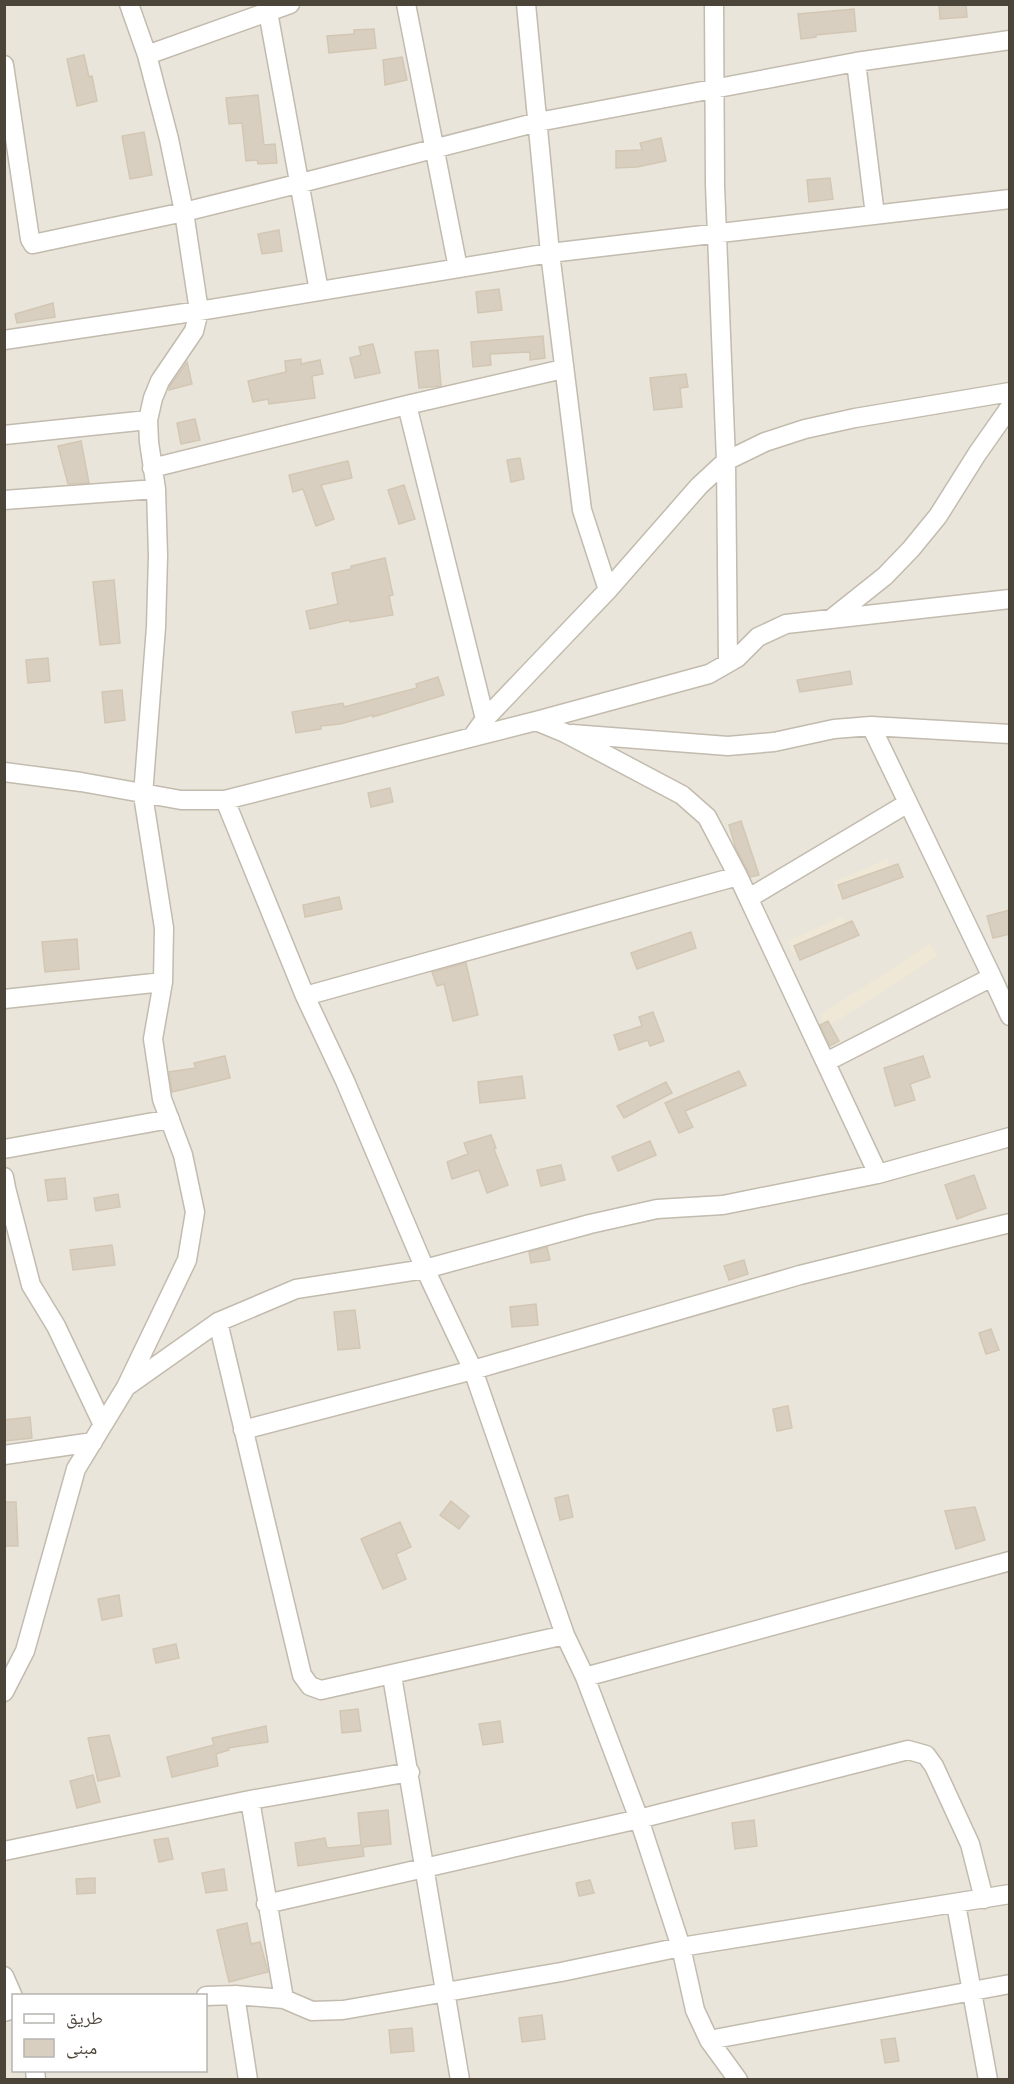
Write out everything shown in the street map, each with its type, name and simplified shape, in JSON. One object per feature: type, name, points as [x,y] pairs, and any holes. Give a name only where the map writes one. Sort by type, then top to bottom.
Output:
[{"type":"street","points":[[4,1692],[25,1652],[76,1469],[126,1387],[187,1260],[195,1212],[183,1155],[162,1099],[153,1039],[163,982],[164,928],[143,795],[156,627],[158,556],[156,489],[148,420],[160,381],[194,331],[199,311],[184,212],[169,139],[147,55],[129,4]]},
{"type":"street","points":[[147,55],[290,4]]},
{"type":"street","points":[[406,4],[458,268]]},
{"type":"street","points":[[526,4],[550,253],[582,510],[608,590]]},
{"type":"street","points":[[714,4],[716,235],[726,461],[728,663]]},
{"type":"street","points":[[268,12],[320,291]]},
{"type":"street","points":[[4,65],[30,240],[33,244],[184,212],[538,122],[856,62],[1010,40]]},
{"type":"street","points":[[856,62],[875,215]]},
{"type":"street","points":[[4,340],[199,311],[550,253],[1010,199]]},
{"type":"street","points":[[152,468],[563,369]]},
{"type":"street","points":[[472,737],[485,719],[608,590],[699,486],[726,461],[765,442],[806,429],[855,418],[1010,392]]},
{"type":"street","points":[[407,405],[485,719]]},
{"type":"street","points":[[831,619],[885,576],[912,549],[938,516],[1010,407]]},
{"type":"street","points":[[4,435],[148,420]]},
{"type":"street","points":[[4,500],[156,489]]},
{"type":"street","points":[[4,772],[81,782],[143,795],[181,800],[225,800],[536,721],[709,674],[737,658],[758,637],[786,624],[1010,599]]},
{"type":"street","points":[[536,721],[565,733],[682,795],[707,817],[738,876],[878,1174]]},
{"type":"street","points":[[565,733],[729,746],[774,742],[834,729],[871,726],[1010,734]]},
{"type":"street","points":[[871,726],[1010,1016]]},
{"type":"street","points":[[225,800],[305,996],[345,1081],[425,1269],[473,1370],[565,1635],[585,1677],[639,1819],[681,1947],[695,2010],[709,2040],[738,2079]]},
{"type":"street","points":[[748,898],[908,804]]},
{"type":"street","points":[[305,996],[738,876]]},
{"type":"street","points":[[826,1062],[992,977]]},
{"type":"street","points":[[4,999],[163,982]]},
{"type":"street","points":[[4,1149],[170,1119]]},
{"type":"street","points":[[126,1387],[218,1322],[296,1289],[425,1269],[590,1224],[657,1209],[723,1205],[878,1174],[1010,1137]]},
{"type":"street","points":[[4,1177],[12,1244],[31,1285],[56,1326],[103,1425]]},
{"type":"street","points":[[243,1430],[473,1370],[800,1275],[1010,1223]]},
{"type":"street","points":[[218,1322],[302,1675],[310,1686],[321,1690],[392,1676],[565,1635]]},
{"type":"street","points":[[4,1455],[93,1442]]},
{"type":"street","points":[[585,1677],[1010,1561]]},
{"type":"street","points":[[392,1676],[460,2079]]},
{"type":"street","points":[[266,1904],[639,1819],[908,1750],[926,1755],[934,1766],[970,1844],[984,1899]]},
{"type":"street","points":[[4,1851],[250,1800],[410,1772]]},
{"type":"street","points":[[250,1800],[284,1999]]},
{"type":"street","points":[[207,1996],[235,1995],[284,1999],[312,2011],[343,2010],[561,1972],[681,1947],[1010,1894]]},
{"type":"street","points":[[956,1904],[988,2079]]},
{"type":"street","points":[[4,1976],[12,1994]]},
{"type":"street","points":[[709,2040],[1010,1984]]},
{"type":"street","points":[[235,1995],[248,2079]]},
{"type":"shaded area","points":[[5,5],[1009,5],[1009,2079],[5,2080]]},
{"type":"shaded area","points":[[887,859],[893,871],[839,895],[834,882]]},
{"type":"shaded area","points":[[842,917],[848,930],[794,955],[788,941]]},
{"type":"shaded area","points":[[930,944],[938,956],[827,1027],[820,1015]]},
{"type":"building","points":[[939,4],[966,4],[967,17],[940,19]]},
{"type":"building","points":[[854,9],[856,31],[801,39],[798,14]]},
{"type":"building","points":[[374,29],[376,48],[329,53],[327,36],[354,34],[354,30]]},
{"type":"building","points":[[84,55],[89,77],[92,76],[97,101],[77,106],[67,59]]},
{"type":"building","points":[[402,57],[407,80],[385,85],[383,60]]},
{"type":"building","points":[[258,95],[264,145],[275,144],[277,163],[258,164],[257,160],[246,161],[242,123],[229,124],[226,98]]},
{"type":"building","points":[[144,132],[152,175],[130,179],[122,136]]},
{"type":"building","points":[[661,138],[666,161],[637,167],[616,168],[616,151],[642,150],[640,143]]},
{"type":"building","points":[[830,178],[833,199],[809,202],[807,180]]},
{"type":"building","points":[[279,230],[282,251],[262,254],[258,234]]},
{"type":"building","points":[[499,289],[502,310],[478,313],[476,292]]},
{"type":"building","points":[[53,303],[55,317],[17,323],[15,314]]},
{"type":"building","points":[[543,336],[545,358],[530,360],[530,352],[490,354],[491,365],[473,367],[471,342]]},
{"type":"building","points":[[373,344],[380,373],[355,378],[350,358],[361,355],[359,347]]},
{"type":"building","points":[[438,350],[441,386],[419,388],[415,352]]},
{"type":"building","points":[[301,359],[301,364],[320,360],[323,374],[312,376],[315,398],[269,404],[268,399],[253,402],[248,381],[286,372],[285,361]]},
{"type":"building","points":[[187,362],[192,384],[169,390],[170,386]]},
{"type":"building","points":[[686,374],[688,387],[680,388],[682,407],[654,410],[650,378]]},
{"type":"building","points":[[195,419],[200,440],[181,444],[177,423]]},
{"type":"building","points":[[81,441],[89,483],[68,484],[58,446]]},
{"type":"building","points":[[520,458],[524,479],[511,482],[507,460]]},
{"type":"building","points":[[348,461],[352,478],[321,485],[334,519],[316,526],[303,489],[293,492],[289,475]]},
{"type":"building","points":[[404,485],[415,519],[399,524],[388,490]]},
{"type":"building","points":[[385,558],[393,595],[389,596],[393,615],[350,622],[349,620],[310,629],[306,611],[338,604],[332,573]]},
{"type":"building","points":[[114,580],[120,643],[100,645],[93,582]]},
{"type":"building","points":[[48,658],[50,681],[28,683],[26,660]]},
{"type":"building","points":[[850,671],[852,684],[800,692],[797,680]]},
{"type":"building","points":[[438,677],[444,695],[373,717],[373,715],[296,733],[292,712],[343,703],[344,707],[417,688],[416,684]]},
{"type":"building","points":[[122,690],[125,720],[105,723],[102,692]]},
{"type":"building","points":[[390,788],[393,802],[371,807],[368,793]]},
{"type":"building","points":[[741,821],[759,875],[751,877],[736,849],[729,825]]},
{"type":"building","points":[[898,864],[903,877],[843,899],[838,885]]},
{"type":"building","points":[[339,897],[342,909],[305,917],[303,905]]},
{"type":"building","points":[[1010,910],[1010,934],[993,938],[987,916]]},
{"type":"building","points":[[852,921],[859,935],[800,960],[794,946]]},
{"type":"building","points":[[691,932],[696,948],[637,969],[631,953]]},
{"type":"building","points":[[77,939],[79,969],[45,972],[42,942]]},
{"type":"building","points":[[466,963],[478,1015],[453,1021],[444,984],[437,986],[432,972]]},
{"type":"building","points":[[653,1012],[664,1041],[650,1046],[648,1040],[619,1050],[614,1035],[642,1026],[639,1017]]},
{"type":"building","points":[[828,1021],[839,1041],[830,1046],[820,1025]]},
{"type":"building","points":[[225,1056],[230,1078],[172,1092],[169,1072],[196,1068],[194,1063]]},
{"type":"building","points":[[923,1056],[930,1077],[910,1084],[915,1100],[895,1106],[884,1068]]},
{"type":"building","points":[[739,1071],[746,1085],[685,1111],[693,1127],[679,1133],[665,1103]]},
{"type":"building","points":[[522,1076],[525,1098],[480,1103],[478,1082]]},
{"type":"building","points":[[666,1082],[672,1093],[624,1118],[617,1106]]},
{"type":"building","points":[[491,1135],[508,1185],[487,1193],[479,1170],[452,1179],[447,1162],[468,1154],[464,1143]]},
{"type":"building","points":[[650,1141],[656,1155],[618,1171],[612,1157]]},
{"type":"building","points":[[561,1165],[565,1180],[541,1186],[537,1170]]},
{"type":"building","points":[[974,1175],[986,1208],[957,1219],[945,1185]]},
{"type":"building","points":[[65,1178],[67,1199],[48,1201],[45,1180]]},
{"type":"building","points":[[118,1194],[120,1207],[96,1211],[94,1198]]},
{"type":"building","points":[[112,1245],[115,1265],[73,1270],[70,1250]]},
{"type":"building","points":[[547,1247],[550,1260],[531,1263],[529,1252]]},
{"type":"building","points":[[744,1260],[748,1274],[729,1280],[724,1266]]},
{"type":"building","points":[[536,1304],[538,1325],[512,1327],[510,1307]]},
{"type":"building","points":[[355,1310],[360,1348],[338,1350],[334,1312]]},
{"type":"building","points":[[991,1329],[999,1350],[986,1354],[979,1333]]},
{"type":"building","points":[[788,1406],[792,1428],[777,1431],[773,1409]]},
{"type":"building","points":[[30,1417],[32,1438],[5,1441],[4,1420]]},
{"type":"building","points":[[568,1495],[573,1517],[560,1520],[555,1498]]},
{"type":"building","points":[[451,1501],[469,1516],[459,1529],[440,1515]]},
{"type":"building","points":[[4,1502],[16,1502],[18,1546],[4,1546]]},
{"type":"building","points":[[975,1507],[985,1540],[956,1549],[945,1511]]},
{"type":"building","points":[[400,1522],[411,1547],[396,1554],[406,1579],[383,1589],[361,1539]]},
{"type":"building","points":[[119,1595],[122,1616],[102,1620],[98,1599]]},
{"type":"building","points":[[176,1644],[179,1658],[156,1663],[153,1649]]},
{"type":"building","points":[[358,1709],[361,1731],[342,1733],[340,1711]]},
{"type":"building","points":[[500,1721],[503,1742],[483,1745],[479,1724]]},
{"type":"building","points":[[266,1726],[268,1742],[228,1748],[229,1750],[216,1754],[218,1766],[172,1777],[167,1757],[214,1745],[212,1738]]},
{"type":"building","points":[[109,1735],[120,1776],[98,1781],[88,1738]]},
{"type":"building","points":[[93,1775],[100,1802],[77,1808],[70,1781]]},
{"type":"building","points":[[388,1810],[391,1844],[363,1847],[364,1856],[298,1866],[295,1843],[325,1838],[327,1848],[361,1845],[358,1813]]},
{"type":"building","points":[[754,1820],[757,1846],[735,1849],[732,1823]]},
{"type":"building","points":[[168,1838],[173,1859],[159,1862],[154,1840]]},
{"type":"building","points":[[224,1869],[227,1890],[206,1893],[202,1873]]},
{"type":"building","points":[[95,1878],[95,1893],[77,1894],[76,1879]]},
{"type":"building","points":[[590,1880],[594,1893],[579,1896],[576,1883]]},
{"type":"building","points":[[247,1923],[251,1944],[260,1942],[268,1972],[229,1982],[217,1930]]},
{"type":"building","points":[[542,2015],[545,2039],[522,2042],[519,2018]]},
{"type":"building","points":[[412,2028],[414,2051],[391,2053],[389,2030]]},
{"type":"building","points":[[895,2038],[899,2061],[885,2063],[881,2040]]}]
